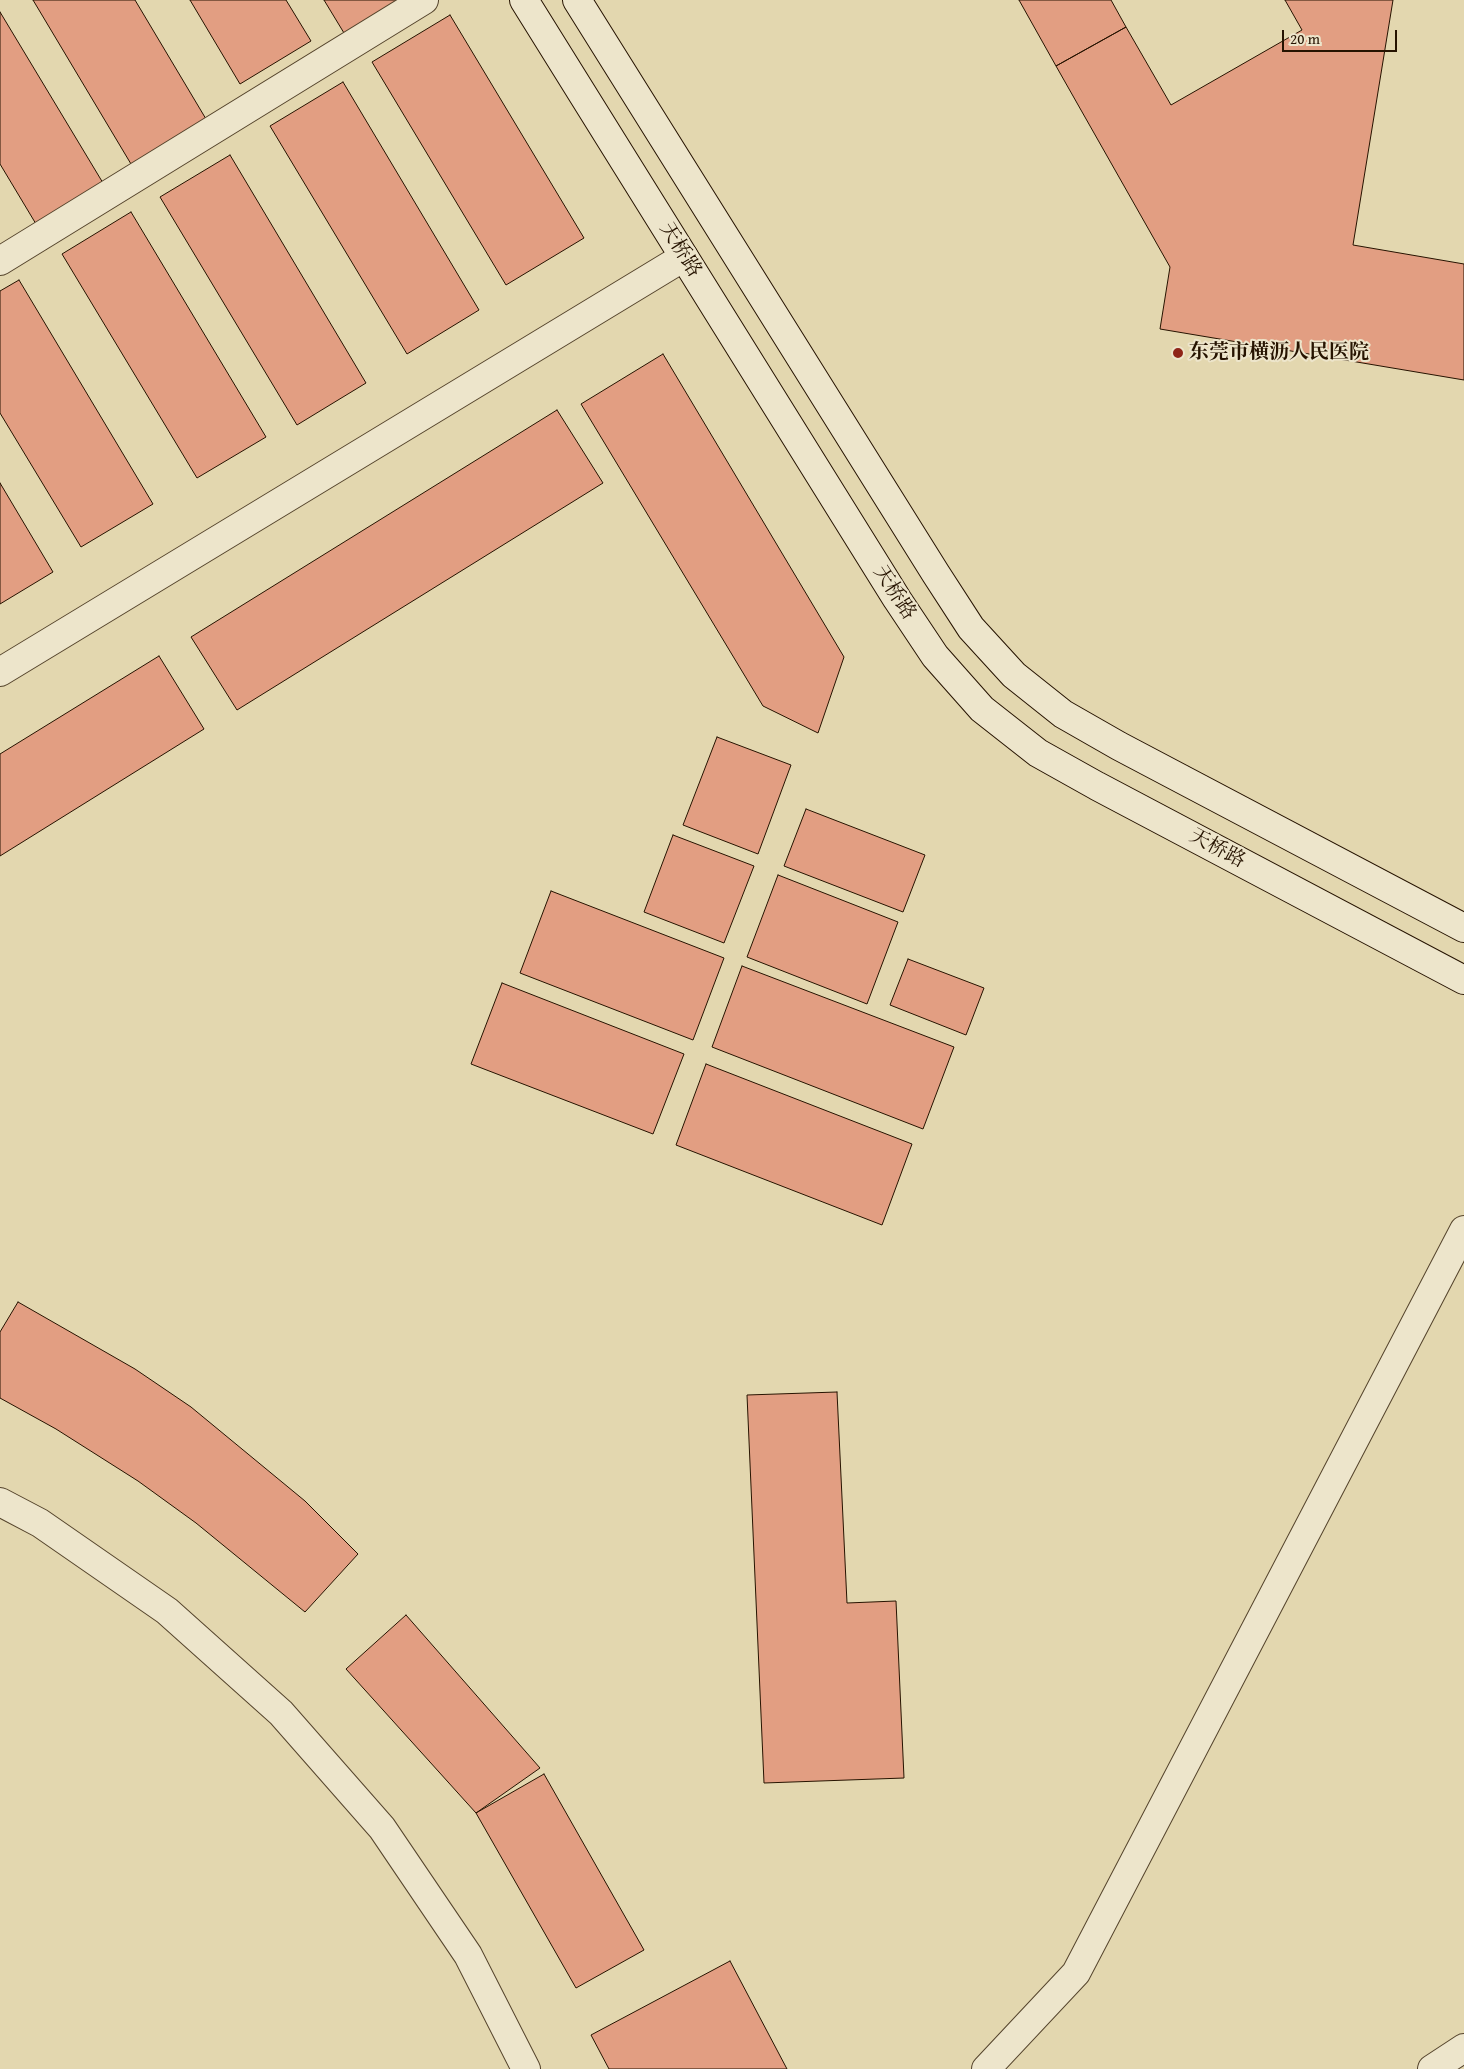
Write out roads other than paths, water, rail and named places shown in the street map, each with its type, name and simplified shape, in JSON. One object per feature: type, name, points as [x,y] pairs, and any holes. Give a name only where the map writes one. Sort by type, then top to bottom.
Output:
[{"type":"street","points":[[0,261],[424,0]]},
{"type":"street","name":"天桥路","points":[[524,0],[897,599],[935,656],[982,709],[1038,752],[1098,786],[1464,980]]},
{"type":"street","points":[[578,0],[936,574],[971,628],[1014,675],[1063,714],[1119,746],[1464,928]]},
{"type":"street","points":[[0,672],[684,257]]},
{"type":"street","points":[[986,2069],[1076,1973],[1464,1230]]},
{"type":"street","points":[[0,1502],[40,1523],[166,1611],[281,1713],[382,1828],[468,1956],[526,2069]]},
{"type":"street","points":[[1432,2069],[1464,2048]]},
{"type":"place","name":"东莞市横沥人民医院","points":[[1178,353]]}]
